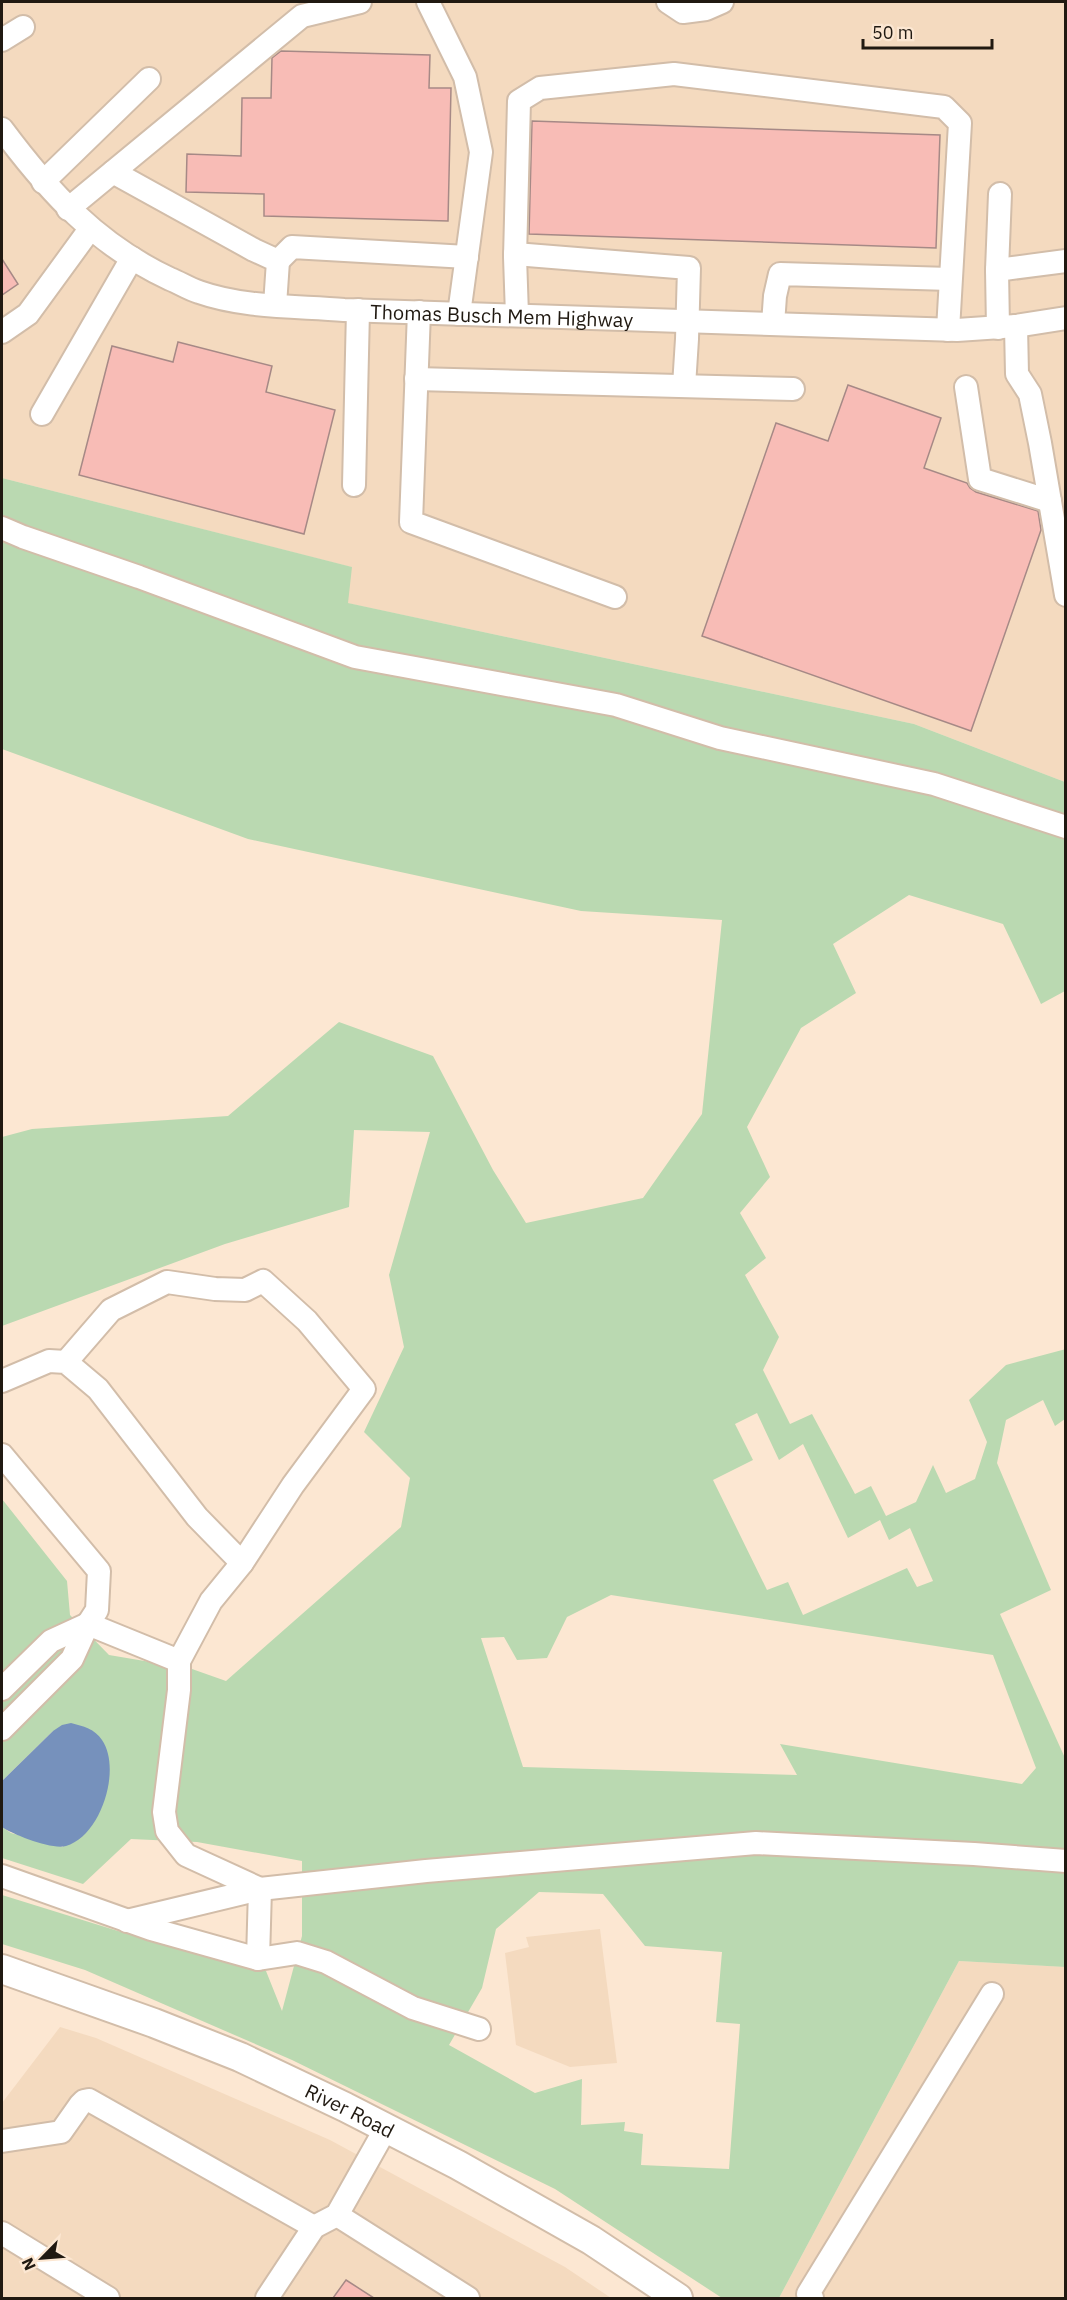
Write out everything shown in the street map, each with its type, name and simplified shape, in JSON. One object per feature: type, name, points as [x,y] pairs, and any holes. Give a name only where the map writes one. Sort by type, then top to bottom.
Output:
[{"type":"main road","name":"River Road","points":[[2,1969],[154,2023],[240,2057],[386,2128],[458,2165],[591,2240],[678,2298]]},
{"type":"street","points":[[68,209],[302,16],[360,2]]},
{"type":"street","points":[[428,2],[465,77],[481,152],[459,314]]},
{"type":"street","points":[[668,2],[683,12],[706,9],[722,2]]},
{"type":"street","points":[[2,40],[23,27]]},
{"type":"street","points":[[517,315],[515,254],[519,101],[540,88],[674,74],[944,107],[960,123],[948,330]]},
{"type":"street","points":[[43,182],[149,79]]},
{"type":"street","name":"Thomas Busch Mem Highway","points":[[2,129],[43,182],[68,209],[102,239],[153,271],[199,292],[248,303],[459,314],[948,330],[1007,327],[1065,318]]},
{"type":"street","points":[[112,172],[278,261]]},
{"type":"street","points":[[1000,194],[997,270],[1017,374],[1030,394],[1065,595]]},
{"type":"street","points":[[2,332],[28,314],[90,229]]},
{"type":"street","points":[[275,305],[278,261],[292,247],[466,257]]},
{"type":"street","points":[[515,254],[688,268],[684,386]]},
{"type":"street","points":[[42,414],[132,258]]},
{"type":"street","points":[[997,270],[1065,261]]},
{"type":"street","points":[[773,324],[775,296],[780,274],[950,279]]},
{"type":"street","points":[[354,485],[358,310]]},
{"type":"street","points":[[419,312],[411,522],[615,597]]},
{"type":"street","points":[[416,379],[793,389]]},
{"type":"street","points":[[966,387],[980,479],[1050,501]]},
{"type":"street","points":[[2,528],[355,657],[616,705],[720,738],[934,784],[1065,827]]},
{"type":"street","points":[[66,1362],[111,1310],[167,1281],[215,1289],[245,1290],[263,1281],[307,1321],[364,1389],[293,1485],[242,1563],[211,1600],[179,1660],[179,1690],[164,1812],[167,1832],[186,1855],[260,1889]]},
{"type":"street","points":[[2,1381],[49,1361],[66,1362],[98,1389],[197,1517],[242,1563]]},
{"type":"street","points":[[2,1455],[99,1571],[97,1610],[72,1659],[2,1730]]},
{"type":"street","points":[[2,1689],[51,1641],[88,1624],[179,1660]]},
{"type":"street","points":[[127,1921],[260,1889],[426,1871],[756,1843],[1065,1861]]},
{"type":"street","points":[[2,1876],[127,1921],[258,1959],[297,1953],[326,1962],[413,2008],[479,2029]]},
{"type":"street","points":[[258,1959],[260,1889]]},
{"type":"street","points":[[808,2297],[992,1994]]},
{"type":"street","points":[[2,2141],[61,2132],[80,2105],[89,2100],[314,2227]]},
{"type":"street","points":[[267,2298],[314,2227],[337,2214],[386,2128]]},
{"type":"street","points":[[337,2214],[468,2298]]},
{"type":"street","points":[[2,2233],[108,2298]]},
{"type":"shaded area","points":[[2,2],[1065,2],[1065,782],[914,724],[347,603],[351,567],[2,478]]},
{"type":"shaded area","points":[[600,1929],[617,2063],[570,2067],[516,2045],[505,1953],[529,1947],[526,1937]]},
{"type":"shaded area","points":[[959,1961],[1065,1967],[1065,2298],[779,2298]]},
{"type":"shaded area","points":[[60,2027],[96,2038],[330,2140],[565,2267],[611,2298],[2,2298],[2,2103]]},
{"type":"green space","points":[[2,478],[352,567],[348,603],[914,724],[1065,782],[1065,991],[1041,1004],[1003,924],[909,895],[833,944],[856,993],[801,1028],[747,1127],[770,1177],[740,1213],[766,1258],[745,1275],[779,1337],[763,1370],[790,1424],[812,1414],[855,1494],[871,1486],[886,1516],[916,1502],[933,1465],[946,1493],[975,1479],[987,1442],[969,1400],[1006,1365],[1066,1349],[1065,1419],[1055,1426],[1043,1400],[1006,1420],[997,1463],[1051,1590],[1000,1614],[1065,1758],[1065,1967],[959,1961],[779,2298],[722,2298],[555,2189],[292,2060],[85,1970],[2,1944],[2,1895],[118,1931],[266,1971],[282,2011],[302,1936],[302,1861],[197,1842],[131,1839],[83,1884],[2,1858],[2,1827],[11,1833],[63,1847],[53,1731],[2,1781],[2,1499],[67,1581],[70,1615],[109,1655],[192,1669],[226,1681],[401,1527],[410,1478],[364,1432],[404,1347],[389,1275],[430,1132],[354,1130],[349,1207],[225,1244],[2,1326],[2,1137],[32,1129],[228,1116],[339,1022],[433,1056],[493,1170],[526,1223],[643,1198],[702,1114],[722,920],[581,911],[248,839],[2,749]],"holes":[[[757,1413],[779,1460],[803,1444],[848,1538],[880,1520],[889,1540],[910,1528],[933,1581],[917,1587],[907,1568],[803,1615],[788,1582],[767,1590],[713,1480],[753,1460],[735,1424]],[[611,1595],[993,1655],[1036,1768],[1022,1784],[780,1744],[797,1775],[523,1767],[481,1638],[504,1637],[517,1660],[547,1658],[567,1617]],[[539,1892],[603,1894],[645,1946],[722,1952],[716,2022],[740,2024],[729,2169],[641,2165],[643,2134],[624,2131],[625,2122],[581,2125],[582,2079],[535,2093],[449,2045],[482,1988],[496,1929]]]},
{"type":"water","points":[[71,1723],[96,1733],[108,1752],[109,1784],[98,1816],[78,1840],[60,1847],[33,1841],[2,1827],[2,1781],[53,1731],[62,1725]]},
{"type":"building","points":[[281,51],[430,55],[429,88],[451,88],[448,221],[264,216],[264,194],[186,192],[187,154],[241,156],[242,98],[271,98],[272,58]]},
{"type":"building","points":[[532,121],[940,135],[936,248],[529,234]]},
{"type":"building","points":[[2,259],[18,284],[2,295]]},
{"type":"building","points":[[178,342],[272,366],[266,392],[335,410],[304,534],[79,475],[112,346],[173,362]]},
{"type":"building","points":[[848,385],[941,418],[924,468],[967,483],[976,492],[1038,511],[1041,530],[971,731],[702,636],[776,423],[828,441]]},
{"type":"building","points":[[346,2280],[374,2298],[333,2298]]}]
